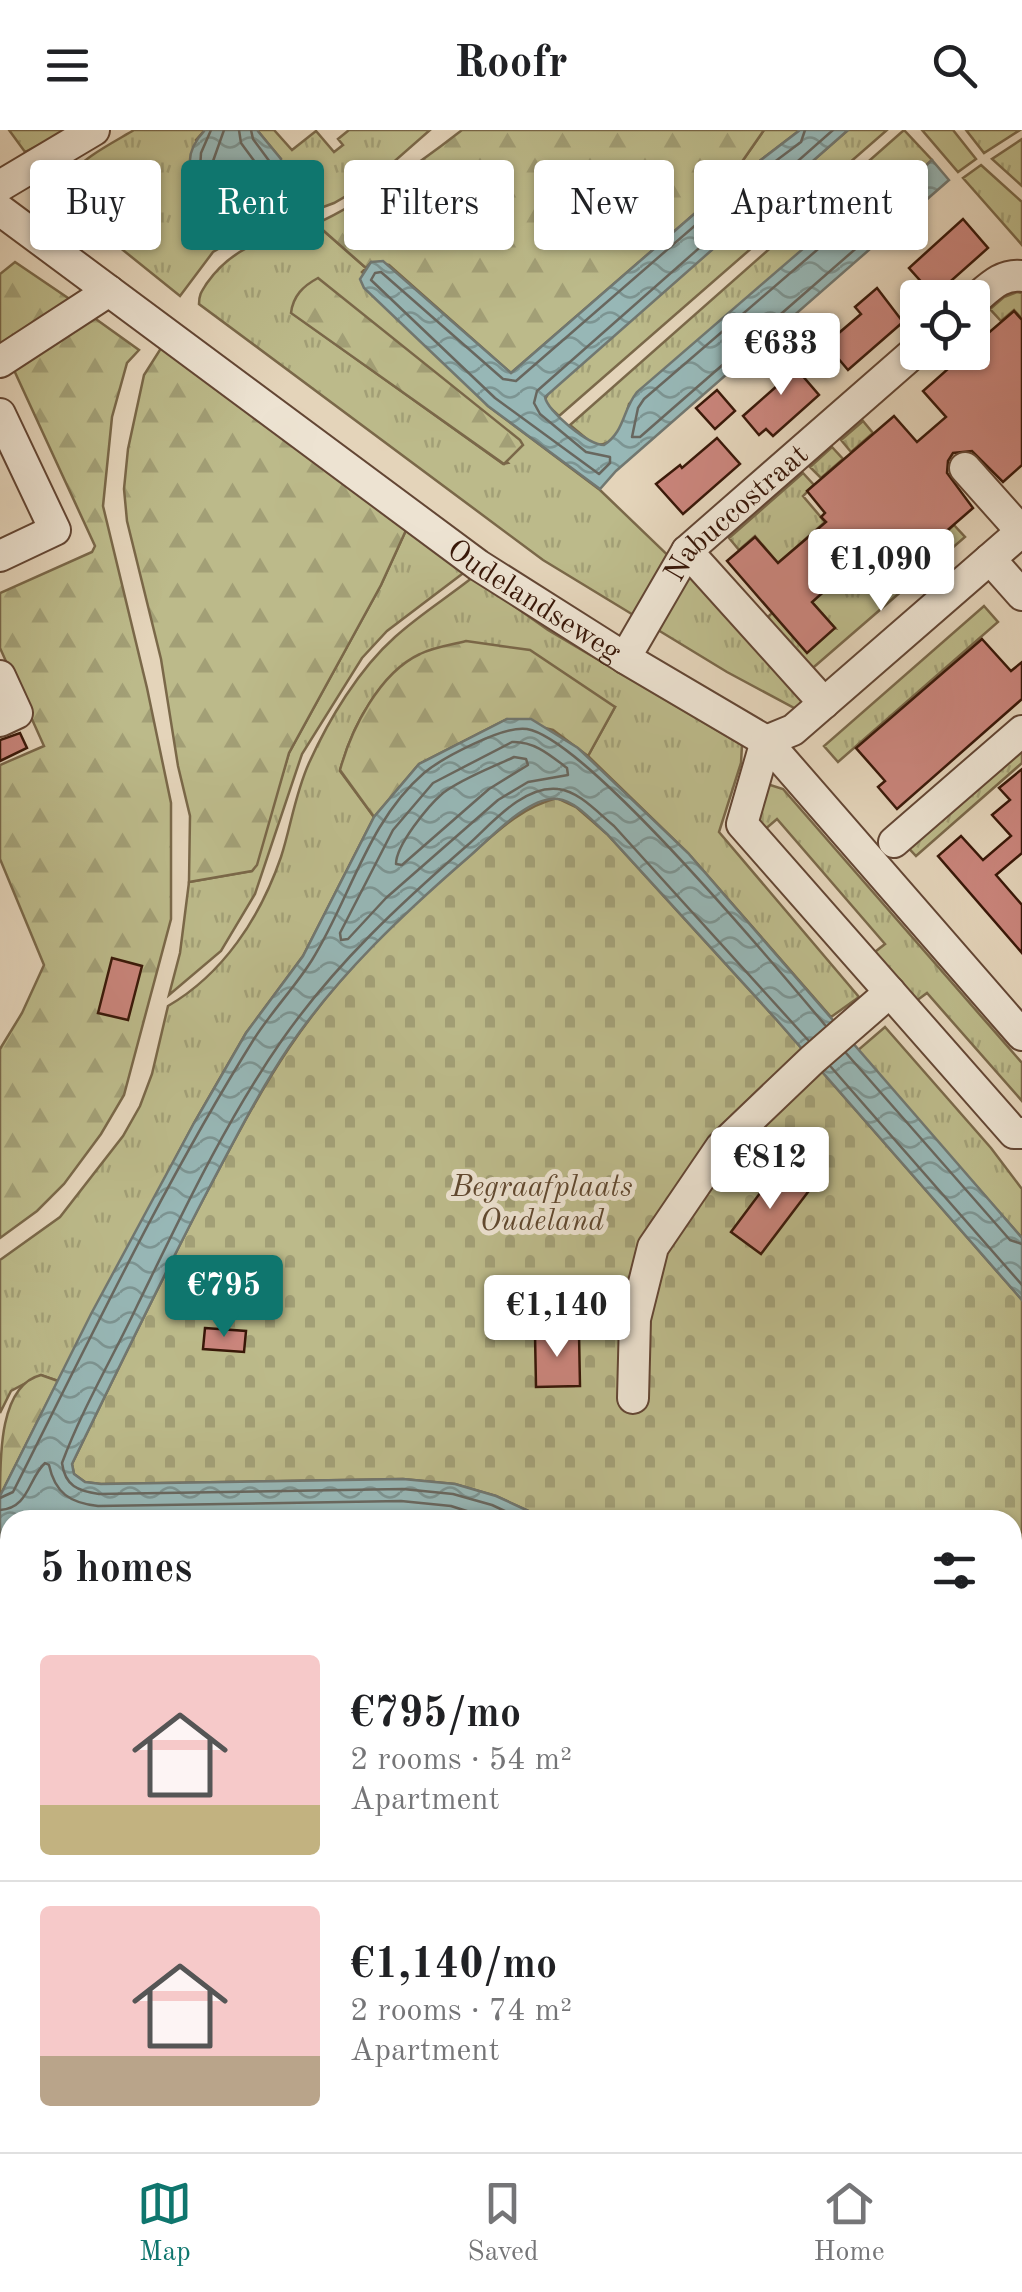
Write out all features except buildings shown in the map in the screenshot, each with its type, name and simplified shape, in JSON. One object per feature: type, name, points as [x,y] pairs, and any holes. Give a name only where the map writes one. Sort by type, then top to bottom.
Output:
[{"type":"street","points":[[0,186],[94,130]]},
{"type":"street","name":"Oudelandseweg","points":[[0,210],[478,565],[766,741],[1022,1034]]},
{"type":"street","points":[[0,362],[109,291]]},
{"type":"street","name":"Nabuccostraat","points":[[625,658],[687,551],[900,366]]},
{"type":"street","points":[[0,414],[55,530],[0,556]]},
{"type":"street","points":[[965,468],[1022,531],[793,730],[766,741],[742,824],[1014,1133],[1022,1133]]},
{"type":"street","points":[[687,551],[824,703]]},
{"type":"street","points":[[990,559],[1022,595]]},
{"type":"street","points":[[0,676],[17,712],[0,721]]},
{"type":"street","points":[[894,842],[1022,731]]},
{"type":"street","points":[[633,1398],[635,1319],[654,1247],[721,1147],[890,992]]},
{"type":"green space","points":[[9,130],[79,130],[47,150],[43,143],[25,152]]},
{"type":"green space","points":[[134,130],[205,130],[196,140],[213,160],[181,160],[181,250],[216,250],[180,296],[123,250],[161,250],[161,160],[86,160]]},
{"type":"green space","points":[[257,130],[274,130],[292,150],[316,131],[334,152],[343,145],[338,139],[349,130],[430,130],[396,160],[344,160],[344,197],[324,207],[324,160],[281,160]]},
{"type":"green space","points":[[462,130],[764,130],[743,160],[694,160],[694,214],[674,232],[674,160],[534,160],[534,250],[653,250],[511,373],[389,265],[371,262],[366,268],[346,250],[514,250],[514,160],[421,160]]},
{"type":"green space","points":[[764,130],[800,130],[761,160],[743,160]]},
{"type":"green space","points":[[848,130],[887,130],[853,160],[814,160]]},
{"type":"green space","points":[[904,130],[932,160],[928,164],[928,160],[870,160]]},
{"type":"green space","points":[[922,130],[953,130],[976,159],[958,172]]},
{"type":"green space","points":[[966,130],[1020,130],[984,153]]},
{"type":"green space","points":[[1022,139],[1022,186],[992,159]]},
{"type":"green space","points":[[981,165],[1022,202],[1022,245],[963,178]]},
{"type":"green space","points":[[344,209],[344,249],[324,231],[324,220]]},
{"type":"green space","points":[[324,231],[366,268],[362,272],[488,406],[600,490],[814,696],[798,710],[727,672],[543,560],[199,304],[207,283],[243,250],[324,250]],"holes":[[[318,279],[508,463],[503,464],[292,313]]]},
{"type":"green space","points":[[711,250],[749,250],[559,416],[544,402],[548,393]]},
{"type":"green space","points":[[768,250],[803,250],[629,404],[619,432],[609,442],[594,445],[570,425]]},
{"type":"green space","points":[[15,262],[71,300],[0,346],[0,274]]},
{"type":"green space","points":[[318,278],[523,445],[504,464],[291,313],[300,292]]},
{"type":"green space","points":[[1022,293],[1022,319],[1014,310],[1001,321],[990,309],[1004,297]]},
{"type":"green space","points":[[93,317],[139,350],[127,363],[112,417],[103,506],[171,803],[171,919],[124,1095],[64,1184],[37,1211],[0,1238],[0,1049],[44,965],[0,859],[0,765],[44,746],[0,648],[0,593],[92,552],[95,546],[13,368]]},
{"type":"green space","points":[[163,345],[407,528],[381,585],[289,753],[257,865],[252,871],[189,882],[190,816],[161,659],[127,521],[124,489],[144,375]]},
{"type":"green space","points":[[863,421],[873,433],[851,452],[841,440]]},
{"type":"green space","points":[[832,447],[843,459],[821,478],[810,467]]},
{"type":"green space","points":[[803,473],[814,485],[803,496],[825,522],[778,563],[755,536],[739,550],[729,538]]},
{"type":"green space","points":[[954,525],[965,537],[943,556],[932,545]]},
{"type":"green space","points":[[407,528],[466,571],[387,631],[362,658],[302,754],[255,894],[221,951],[169,995],[180,953],[189,882],[252,871],[289,753],[381,585]]},
{"type":"green space","points":[[924,552],[935,563],[913,582],[903,571]]},
{"type":"green space","points":[[859,561],[882,586],[894,577],[904,589],[807,673],[761,623],[772,613],[835,628],[812,602]]},
{"type":"green space","points":[[473,577],[548,630],[742,745],[741,763],[719,832],[859,997],[831,1017],[688,853],[588,756],[615,707],[434,649],[385,683],[353,734],[340,771],[374,817],[303,956],[246,1033],[194,1123],[58,1381],[41,1375],[11,1391],[0,1413],[0,1260],[60,1217],[123,1136],[152,1074],[168,1006],[206,978],[251,923],[281,857],[309,763],[346,696],[395,637]]},
{"type":"green space","points":[[984,606],[998,622],[838,762],[824,746]]},
{"type":"green space","points":[[466,641],[530,650],[615,707],[588,756],[553,730],[507,719],[419,764],[374,817],[340,770],[359,721],[380,689],[405,663],[431,650]]},
{"type":"green space","points":[[1022,737],[1022,763],[916,856],[902,841]]},
{"type":"green space","points":[[767,784],[783,789],[1022,1063],[1022,1101],[927,993],[912,1004],[871,955],[885,944],[777,819],[763,831],[757,825]]},
{"type":"green space","name":"Begraafplaats Oudeland","points":[[557,798],[576,807],[607,834],[775,1018],[1022,1300],[1022,1510],[526,1510],[455,1484],[403,1479],[101,1484],[85,1482],[74,1474],[72,1464],[190,1226],[256,1101],[307,1022],[368,950],[436,885],[493,835]]},
{"type":"green space","points":[[885,1027],[1022,1189],[1022,1238],[857,1051]]},
{"type":"green space","points":[[41,1375],[58,1381],[0,1496],[2,1442],[10,1407],[27,1381]]},
{"type":"water","points":[[205,130],[257,130],[281,159],[192,160],[192,151]]},
{"type":"water","points":[[800,130],[848,130],[814,160],[761,160]]},
{"type":"water","points":[[932,160],[949,180],[928,198],[928,164]]},
{"type":"water","points":[[694,214],[694,250],[712,250],[545,397],[560,418],[597,444],[604,445],[611,439],[637,392],[802,250],[869,250],[600,489],[488,406],[364,288],[360,279],[371,262],[383,261],[511,373],[653,250],[674,250],[674,232]]},
{"type":"water","points":[[507,719],[531,719],[578,748],[688,853],[1022,1238],[1022,1300],[775,1018],[607,834],[571,804],[547,800],[511,819],[397,922],[308,1020],[256,1100],[207,1192],[72,1464],[74,1474],[85,1482],[101,1484],[403,1479],[455,1484],[526,1510],[0,1510],[0,1496],[91,1314],[194,1123],[246,1033],[303,956],[374,817],[419,764]]}]
